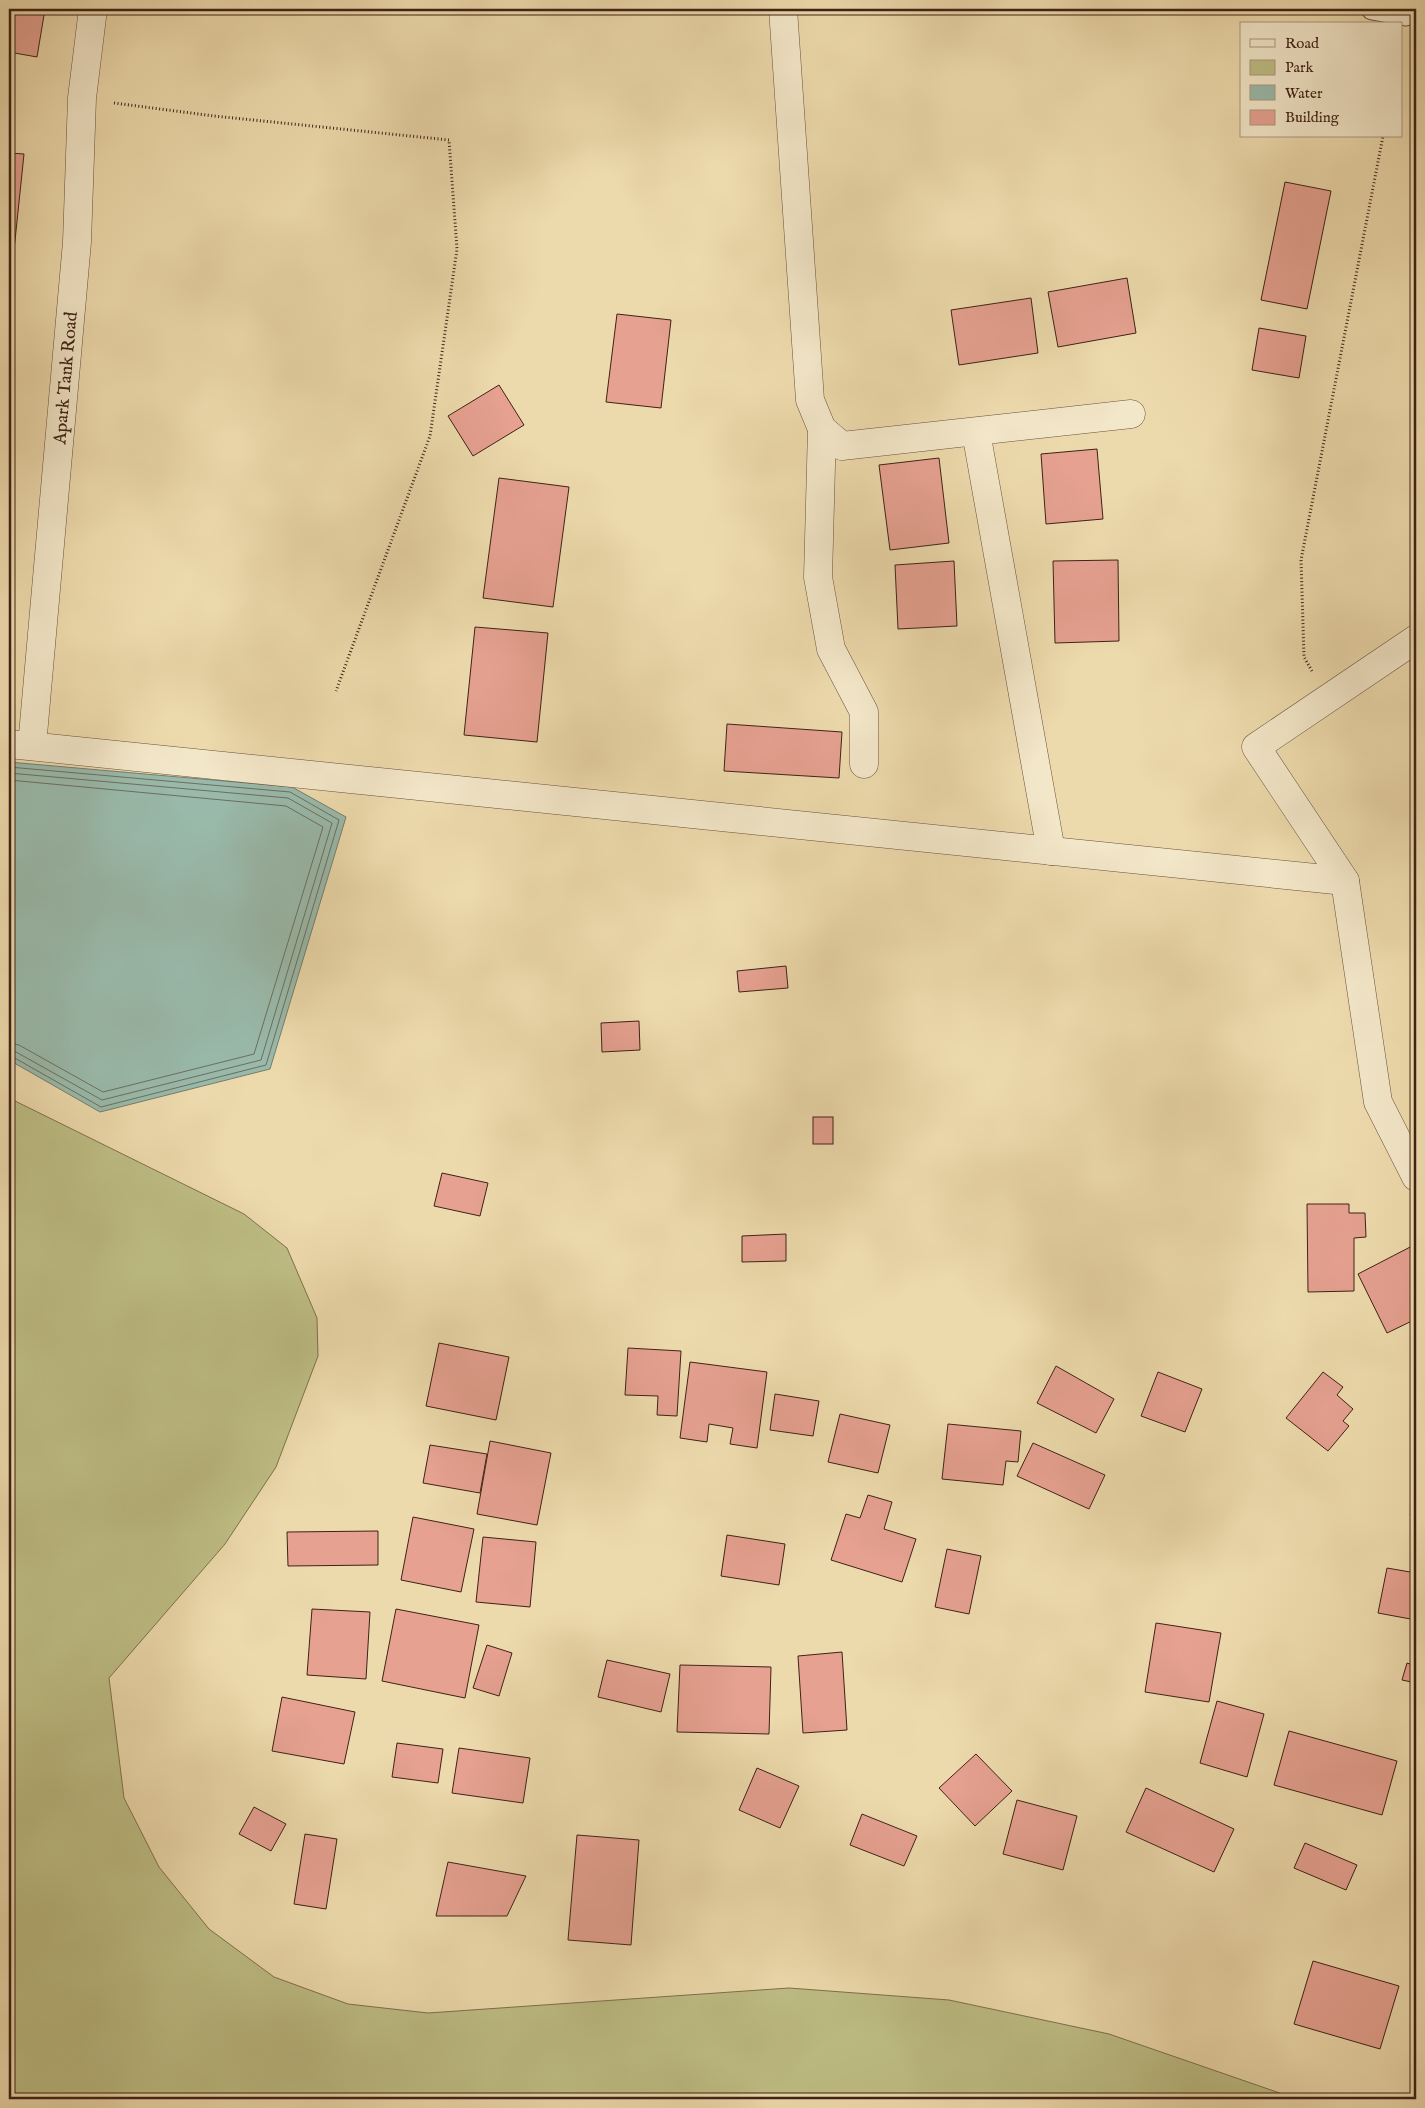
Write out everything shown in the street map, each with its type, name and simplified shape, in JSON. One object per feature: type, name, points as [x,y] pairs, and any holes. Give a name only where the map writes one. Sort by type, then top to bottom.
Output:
[{"type":"street","name":"Apark Tank Road","points":[[20,745],[77,242],[82,98],[93,9]]},
{"type":"street","points":[[783,9],[810,400],[822,429],[818,577],[831,648],[864,712],[864,764]]},
{"type":"street","points":[[822,429],[842,446],[1131,414]]},
{"type":"street","points":[[976,432],[1051,851]]},
{"type":"street","points":[[1416,639],[1256,746],[1344,881],[1378,1102],[1416,1177]]},
{"type":"street","points":[[20,745],[1344,881]]},
{"type":"lane","points":[[1372,9],[1406,15]]},
{"type":"path","points":[[82,98],[214,116],[449,140],[457,249],[430,436],[336,691]]},
{"type":"path","points":[[1327,698],[1304,657],[1301,560],[1383,138]]},
{"type":"green space","points":[[9,1098],[244,1214],[287,1248],[317,1318],[318,1356],[276,1467],[225,1544],[109,1678],[124,1798],[159,1867],[209,1929],[274,1977],[348,2004],[428,2013],[789,1988],[949,2000],[1109,2034],[1297,2099],[9,2099]]},
{"type":"water","points":[[9,762],[292,787],[346,817],[270,1069],[100,1112],[9,1060]]},
{"type":"building","points":[[9,9],[45,9],[37,57],[9,52]]},
{"type":"building","points":[[9,153],[24,154],[14,250],[9,250]]},
{"type":"building","points":[[1285,182],[1331,191],[1307,309],[1261,300]]},
{"type":"building","points":[[1127,278],[1136,333],[1058,347],[1048,292]]},
{"type":"building","points":[[1031,298],[1038,353],[959,365],[951,310]]},
{"type":"building","points":[[617,314],[671,320],[661,408],[606,402]]},
{"type":"building","points":[[1259,328],[1306,336],[1299,378],[1252,370]]},
{"type":"building","points":[[499,385],[524,425],[473,456],[448,416]]},
{"type":"building","points":[[1097,449],[1103,519],[1046,524],[1041,454]]},
{"type":"building","points":[[939,458],[949,543],[890,550],[879,465]]},
{"type":"building","points":[[499,478],[569,487],[553,607],[483,598]]},
{"type":"building","points":[[1118,560],[1119,641],[1055,643],[1053,561]]},
{"type":"building","points":[[954,561],[957,626],[898,629],[895,565]]},
{"type":"building","points":[[475,627],[548,633],[537,742],[464,735]]},
{"type":"building","points":[[727,724],[842,732],[839,778],[724,771]]},
{"type":"building","points":[[786,966],[788,988],[739,992],[737,971]]},
{"type":"building","points":[[639,1021],[640,1050],[602,1052],[601,1023]]},
{"type":"building","points":[[813,1117],[833,1117],[833,1144],[813,1144]]},
{"type":"building","points":[[442,1173],[488,1183],[480,1216],[434,1206]]},
{"type":"building","points":[[1307,1204],[1349,1204],[1349,1213],[1365,1213],[1366,1237],[1354,1238],[1354,1291],[1308,1292]]},
{"type":"building","points":[[786,1234],[786,1261],[742,1262],[742,1236]]},
{"type":"building","points":[[1416,1244],[1416,1319],[1387,1333],[1358,1274]]},
{"type":"building","points":[[439,1343],[509,1357],[496,1420],[426,1406]]},
{"type":"building","points":[[628,1348],[681,1351],[677,1416],[657,1415],[658,1396],[625,1395]]},
{"type":"building","points":[[690,1362],[767,1372],[757,1448],[730,1444],[733,1428],[709,1424],[707,1442],[680,1438]]},
{"type":"building","points":[[1056,1366],[1114,1399],[1096,1433],[1037,1403]]},
{"type":"building","points":[[1158,1372],[1202,1389],[1185,1432],[1141,1416]]},
{"type":"building","points":[[1323,1372],[1343,1387],[1337,1395],[1353,1409],[1343,1421],[1349,1426],[1328,1451],[1286,1418]]},
{"type":"building","points":[[775,1394],[819,1401],[813,1436],[770,1430]]},
{"type":"building","points":[[840,1414],[890,1425],[878,1473],[828,1462]]},
{"type":"building","points":[[948,1424],[1021,1431],[1018,1462],[1006,1461],[1003,1485],[942,1479]]},
{"type":"building","points":[[490,1441],[551,1453],[537,1525],[477,1514]]},
{"type":"building","points":[[1033,1443],[1105,1475],[1089,1509],[1017,1476]]},
{"type":"building","points":[[430,1445],[487,1454],[480,1493],[423,1483]]},
{"type":"building","points":[[868,1495],[892,1502],[884,1529],[916,1539],[902,1582],[831,1560],[846,1514],[860,1518]]},
{"type":"building","points":[[1416,1499],[1416,1517],[1410,1515]]},
{"type":"building","points":[[413,1517],[474,1529],[461,1592],[401,1580]]},
{"type":"building","points":[[378,1531],[378,1565],[288,1566],[287,1532]]},
{"type":"building","points":[[727,1535],[785,1544],[779,1585],[721,1576]]},
{"type":"building","points":[[483,1537],[536,1542],[530,1607],[476,1602]]},
{"type":"building","points":[[947,1549],[981,1556],[969,1614],[935,1607]]},
{"type":"building","points":[[1387,1568],[1416,1573],[1416,1620],[1378,1613]]},
{"type":"building","points":[[312,1609],[370,1612],[366,1679],[307,1675]]},
{"type":"building","points":[[396,1609],[479,1625],[465,1698],[382,1681]]},
{"type":"building","points":[[1156,1623],[1221,1633],[1209,1702],[1145,1692]]},
{"type":"building","points":[[487,1645],[512,1653],[499,1696],[473,1688]]},
{"type":"building","points":[[842,1652],[847,1730],[803,1733],[798,1656]]},
{"type":"building","points":[[607,1660],[670,1674],[661,1712],[598,1697]]},
{"type":"building","points":[[1407,1663],[1416,1666],[1416,1683],[1402,1680]]},
{"type":"building","points":[[680,1665],[771,1667],[769,1734],[677,1732]]},
{"type":"building","points":[[282,1697],[355,1712],[344,1764],[272,1751]]},
{"type":"building","points":[[1217,1701],[1264,1714],[1247,1777],[1200,1763]]},
{"type":"building","points":[[1289,1731],[1397,1761],[1382,1815],[1274,1785]]},
{"type":"building","points":[[397,1743],[443,1749],[438,1783],[392,1777]]},
{"type":"building","points":[[459,1748],[530,1758],[523,1803],[452,1793]]},
{"type":"building","points":[[976,1754],[1012,1791],[975,1826],[939,1788]]},
{"type":"building","points":[[757,1768],[799,1786],[780,1828],[739,1810]]},
{"type":"building","points":[[1146,1788],[1234,1829],[1214,1872],[1126,1832]]},
{"type":"building","points":[[1017,1800],[1077,1816],[1063,1870],[1003,1854]]},
{"type":"building","points":[[254,1807],[286,1824],[271,1851],[239,1834]]},
{"type":"building","points":[[862,1814],[917,1836],[904,1866],[850,1845]]},
{"type":"building","points":[[305,1834],[337,1839],[326,1909],[294,1904]]},
{"type":"building","points":[[577,1835],[639,1840],[631,1945],[568,1940]]},
{"type":"building","points":[[1305,1843],[1357,1865],[1346,1890],[1294,1868]]},
{"type":"building","points":[[448,1862],[526,1876],[507,1916],[436,1916]]},
{"type":"building","points":[[1313,1961],[1399,1986],[1380,2049],[1294,2024]]}]
